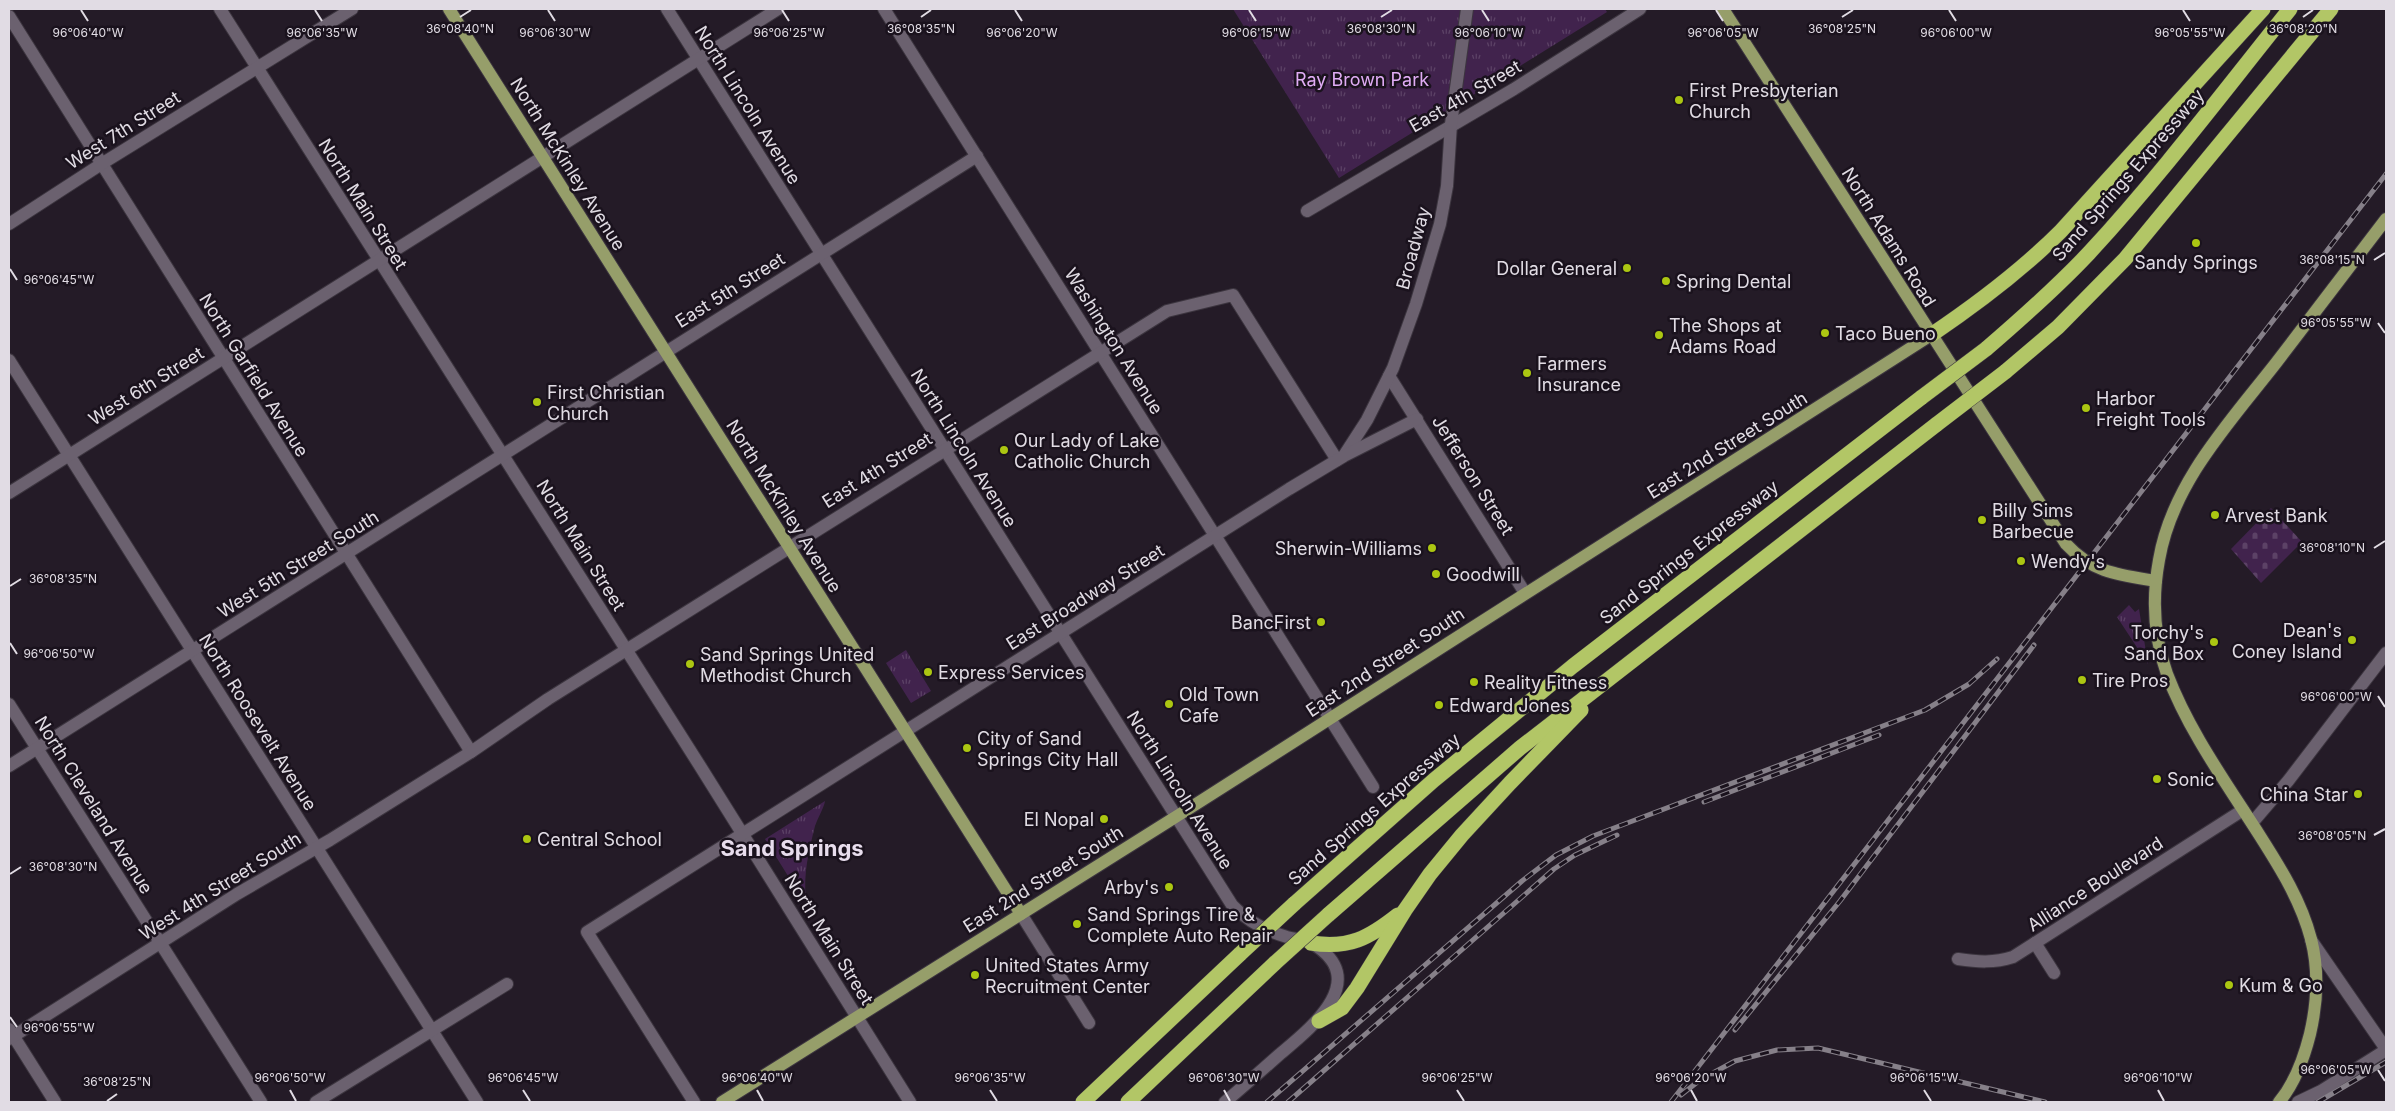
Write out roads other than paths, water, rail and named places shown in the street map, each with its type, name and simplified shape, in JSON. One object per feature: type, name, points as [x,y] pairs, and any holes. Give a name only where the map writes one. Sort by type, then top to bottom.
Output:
[{"type":"highway","points":[[1931,335],[2010,279],[2056,237],[2263,9]]},
{"type":"highway","name":"Sand Springs Expressway","points":[[1084,1102],[1294,904],[1434,780],[1573,666],[1986,348],[2025,315],[2088,254],[2167,162],[2290,9]]},
{"type":"highway","points":[[1128,1102],[1328,915],[1520,748],[2005,372],[2058,327],[2125,259],[2331,9]]},
{"type":"highway","points":[[1319,1021],[1342,1008],[1357,988],[1405,910],[1430,874],[1468,828],[1624,666]]},
{"type":"highway","points":[[1311,943],[1330,946],[1356,941],[1381,928],[1405,910]]},
{"type":"main road","name":"North McKinley Avenue","points":[[449,9],[1021,914]]},
{"type":"main road","name":"North Adams Road","points":[[1723,9],[2066,544],[2080,558],[2105,572],[2156,581]]},
{"type":"main road","points":[[2279,1102],[2298,1072],[2305,1054],[2314,1017],[2316,979],[2311,940],[2292,890],[2190,724],[2167,674],[2158,635],[2155,604],[2156,581],[2166,533],[2174,510],[2193,473],[2225,427],[2386,219]]},
{"type":"main road","name":"East 2nd Street South","points":[[722,1102],[1176,816],[1931,335]]},
{"type":"street","name":"North Main Street","points":[[220,9],[378,261],[626,649],[910,1102]]},
{"type":"street","name":"West 7th Street","points":[[9,224],[103,163],[352,9]]},
{"type":"street","name":"North Lincoln Avenue","points":[[667,9],[1232,905],[1243,917],[1256,924],[1278,934],[1311,943]]},
{"type":"street","name":"West 6th Street","points":[[9,493],[778,9]]},
{"type":"street","name":"Washington Avenue","points":[[884,9],[1331,717],[1373,787]]},
{"type":"street","name":"Broadway","points":[[1389,376],[1416,304],[1440,224],[1447,186],[1452,124],[1467,9]]},
{"type":"street","name":"East 4th Street","points":[[1307,211],[1514,89],[1640,9]]},
{"type":"street","name":"North Garfield Avenue","points":[[9,16],[471,752]]},
{"type":"street","name":"East 5th Street","points":[[503,456],[666,351],[977,156]]},
{"type":"street","name":"East 4th Street","points":[[626,649],[1100,351],[1168,311],[1233,295],[1340,458]]},
{"type":"street","name":"North Roosevelt Avenue","points":[[9,360],[477,1102]]},
{"type":"street","name":"Jefferson Street","points":[[1389,376],[1526,593]]},
{"type":"street","name":"East Broadway Street","points":[[694,1102],[587,932],[1340,458],[1367,420],[1389,376]]},
{"type":"street","points":[[1340,458],[1417,419]]},
{"type":"street","name":"West 5th Street South","points":[[9,766],[503,456]]},
{"type":"street","name":"West 4th Street South","points":[[10,1035],[471,752],[548,699],[626,649]]},
{"type":"street","points":[[2252,823],[2386,654]]},
{"type":"street","name":"North Cleveland Avenue","points":[[9,704],[261,1102]]},
{"type":"street","name":"Alliance Boulevard","points":[[1958,959],[1984,962],[2000,961],[2013,957],[2243,810]]},
{"type":"street","name":"North McKinley Avenue","points":[[1021,914],[1090,1023]]},
{"type":"street","points":[[2298,1102],[2321,1091],[2386,1049],[2311,940]]},
{"type":"street","points":[[1225,1102],[1319,1021],[1331,1004],[1337,980],[1331,961],[1311,943]]},
{"type":"street","points":[[2035,943],[2054,973]]},
{"type":"street","points":[[316,1102],[507,984]]},
{"type":"street","points":[[10,1035],[55,1102]]},
{"type":"railway","points":[[1671,1102],[2386,174]]},
{"type":"railway","points":[[1735,1030],[1840,901],[2034,645]]},
{"type":"railway","points":[[1267,1102],[1522,881],[1556,855],[1593,836],[1925,710],[1969,684],[1997,659]]},
{"type":"railway","points":[[1704,802],[1879,735]]},
{"type":"railway","points":[[1288,1102],[1554,869],[1575,855],[1617,835]]},
{"type":"railway","points":[[1681,1095],[1700,1080],[1735,1061],[1777,1050],[1818,1048],[2045,1102]]},
{"type":"railway","points":[[2318,1102],[2386,1062]]},
{"type":"place","name":"First Presbyterian Church","points":[[1679,100]]},
{"type":"place","name":"Sandy Springs","points":[[2196,243]]},
{"type":"place","name":"Dollar General","points":[[1627,268]]},
{"type":"place","name":"Spring Dental","points":[[1666,281]]},
{"type":"place","name":"Taco Bueno","points":[[1825,333]]},
{"type":"place","name":"The Shops at Adams Road","points":[[1659,335]]},
{"type":"place","name":"Farmers Insurance","points":[[1527,373]]},
{"type":"place","name":"First Christian Church","points":[[537,402]]},
{"type":"place","name":"Harbor Freight Tools","points":[[2086,408]]},
{"type":"place","name":"Our Lady of Lake Catholic Church","points":[[1004,450]]},
{"type":"place","name":"Arvest Bank","points":[[2215,515]]},
{"type":"place","name":"Billy Sims Barbecue","points":[[1982,520]]},
{"type":"place","name":"Sherwin-Williams","points":[[1432,548]]},
{"type":"place","name":"Wendy's","points":[[2021,561]]},
{"type":"place","name":"Goodwill","points":[[1436,574]]},
{"type":"place","name":"BancFirst","points":[[1321,622]]},
{"type":"place","name":"Dean's Coney Island","points":[[2352,640]]},
{"type":"place","name":"Torchy's Sand Box","points":[[2214,642]]},
{"type":"place","name":"Sand Springs United Methodist Church","points":[[690,664]]},
{"type":"place","name":"Express Services","points":[[928,672]]},
{"type":"place","name":"Tire Pros","points":[[2082,680]]},
{"type":"place","name":"Reality Fitness","points":[[1474,682]]},
{"type":"place","name":"Old Town Cafe","points":[[1169,704]]},
{"type":"place","name":"Edward Jones","points":[[1439,705]]},
{"type":"place","name":"City of Sand Springs City Hall","points":[[967,748]]},
{"type":"place","name":"Sonic","points":[[2157,779]]},
{"type":"place","name":"China Star","points":[[2358,794]]},
{"type":"place","name":"El Nopal","points":[[1104,819]]},
{"type":"place","name":"Central School","points":[[527,839]]},
{"type":"place","name":"Arby's","points":[[1169,887]]},
{"type":"place","name":"Sand Springs Tire & Complete Auto Repair","points":[[1077,924]]},
{"type":"place","name":"United States Army Recruitment Center","points":[[975,975]]},
{"type":"place","name":"Kum & Go","points":[[2229,985]]},
{"type":"district","name":"Sand Springs","points":[[792,848]]},
{"type":"park label","name":"Ray Brown Park","points":[[1362,79]]}]
